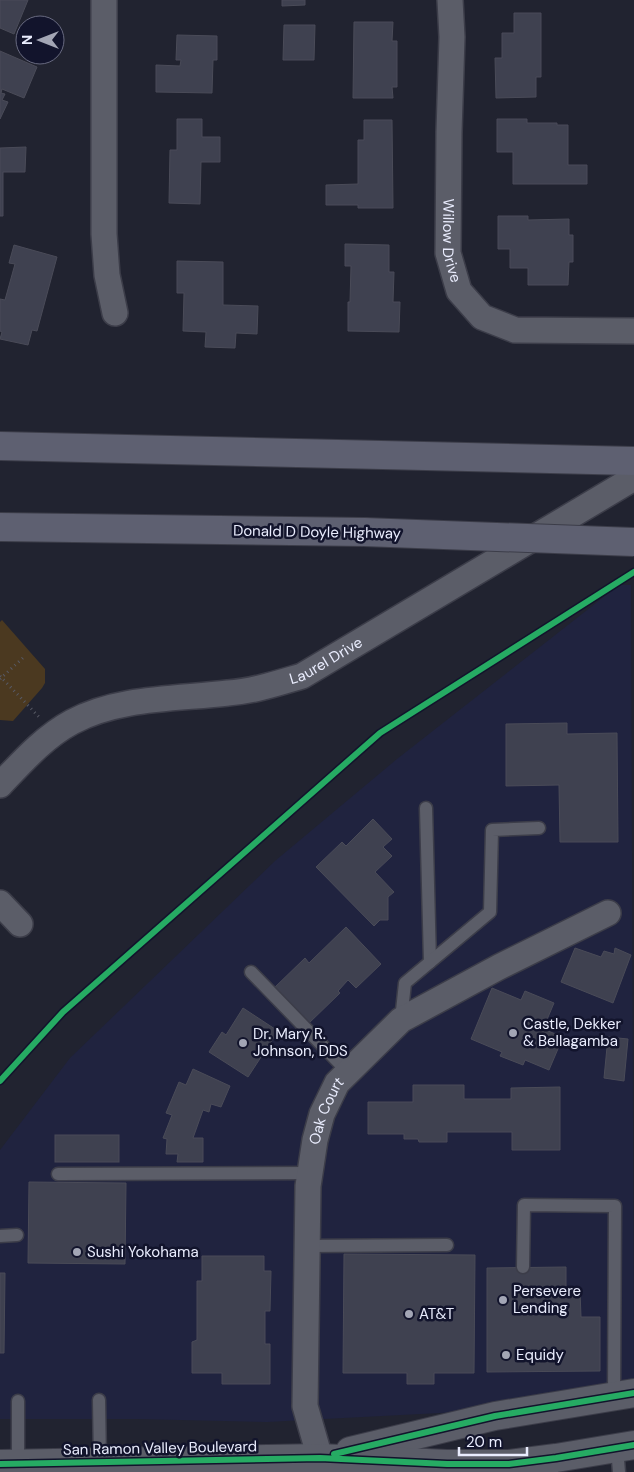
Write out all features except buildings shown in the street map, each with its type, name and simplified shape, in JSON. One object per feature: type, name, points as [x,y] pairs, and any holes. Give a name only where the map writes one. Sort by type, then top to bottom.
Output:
[{"type":"highway","points":[[0,446],[634,461]]},
{"type":"highway","name":"Donald D Doyle Highway","points":[[0,527],[364,532],[634,542]]},
{"type":"main road","name":"San Ramon Valley Boulevard","points":[[321,1465],[495,1416],[624,1395]]},
{"type":"main road","name":"San Ramon Valley Boulevard","points":[[9,1464],[100,1462],[161,1466],[321,1465],[508,1468],[557,1465],[623,1455]]},
{"type":"street","points":[[104,0],[104,234],[107,275],[115,313]]},
{"type":"street","name":"Willow Drive","points":[[450,0],[452,37],[448,253],[459,290],[482,317],[515,330],[634,331]]},
{"type":"street","name":"Laurel Drive","points":[[0,784],[36,748],[72,722],[108,708],[148,700],[261,689],[302,676],[634,478]]},
{"type":"street","points":[[0,903],[20,924]]},
{"type":"street","name":"Oak Court","points":[[321,1465],[305,1406],[308,1186],[315,1140],[322,1114],[337,1083],[401,1020],[499,966],[608,913]]},
{"type":"lane","points":[[426,808],[430,962]]},
{"type":"lane","points":[[401,1020],[405,983],[490,912],[492,830],[539,828]]},
{"type":"lane","points":[[251,972],[348,1072]]},
{"type":"lane","points":[[58,1174],[310,1173]]},
{"type":"lane","points":[[524,1268],[524,1205],[615,1206],[624,1395]]},
{"type":"lane","points":[[0,1236],[17,1235]]},
{"type":"lane","points":[[307,1246],[447,1245]]},
{"type":"lane","points":[[99,1400],[100,1462]]},
{"type":"lane","points":[[9,1464],[18,1401]]},
{"type":"path","points":[[25,656],[0,678],[42,720]]},
{"type":"shaded area","points":[[619,585],[631,585],[634,1384],[459,1412],[267,1422],[137,1419],[0,1419],[0,1150],[70,1058],[275,861],[397,759]]},
{"type":"shaded area","points":[[2,620],[45,669],[45,683],[42,688],[13,721],[0,720],[0,622]]},
{"type":"cycle path","points":[[0,1081],[63,1012],[380,733],[634,572]]},
{"type":"cycle path","points":[[334,1454],[495,1416],[634,1393]]},
{"type":"cycle path","points":[[0,1464],[320,1458],[447,1464],[509,1464],[634,1445]]},
{"type":"place","name":"Castle, Dekker & Bellagamba","points":[[513,1033]]},
{"type":"place","name":"Dr. Mary R. Johnson, DDS","points":[[243,1043]]},
{"type":"place","name":"Sushi Yokohama","points":[[77,1252]]},
{"type":"place","name":"Persevere Lending","points":[[503,1300]]},
{"type":"place","name":"AT&T","points":[[409,1314]]},
{"type":"place","name":"Equidy","points":[[506,1355]]}]
